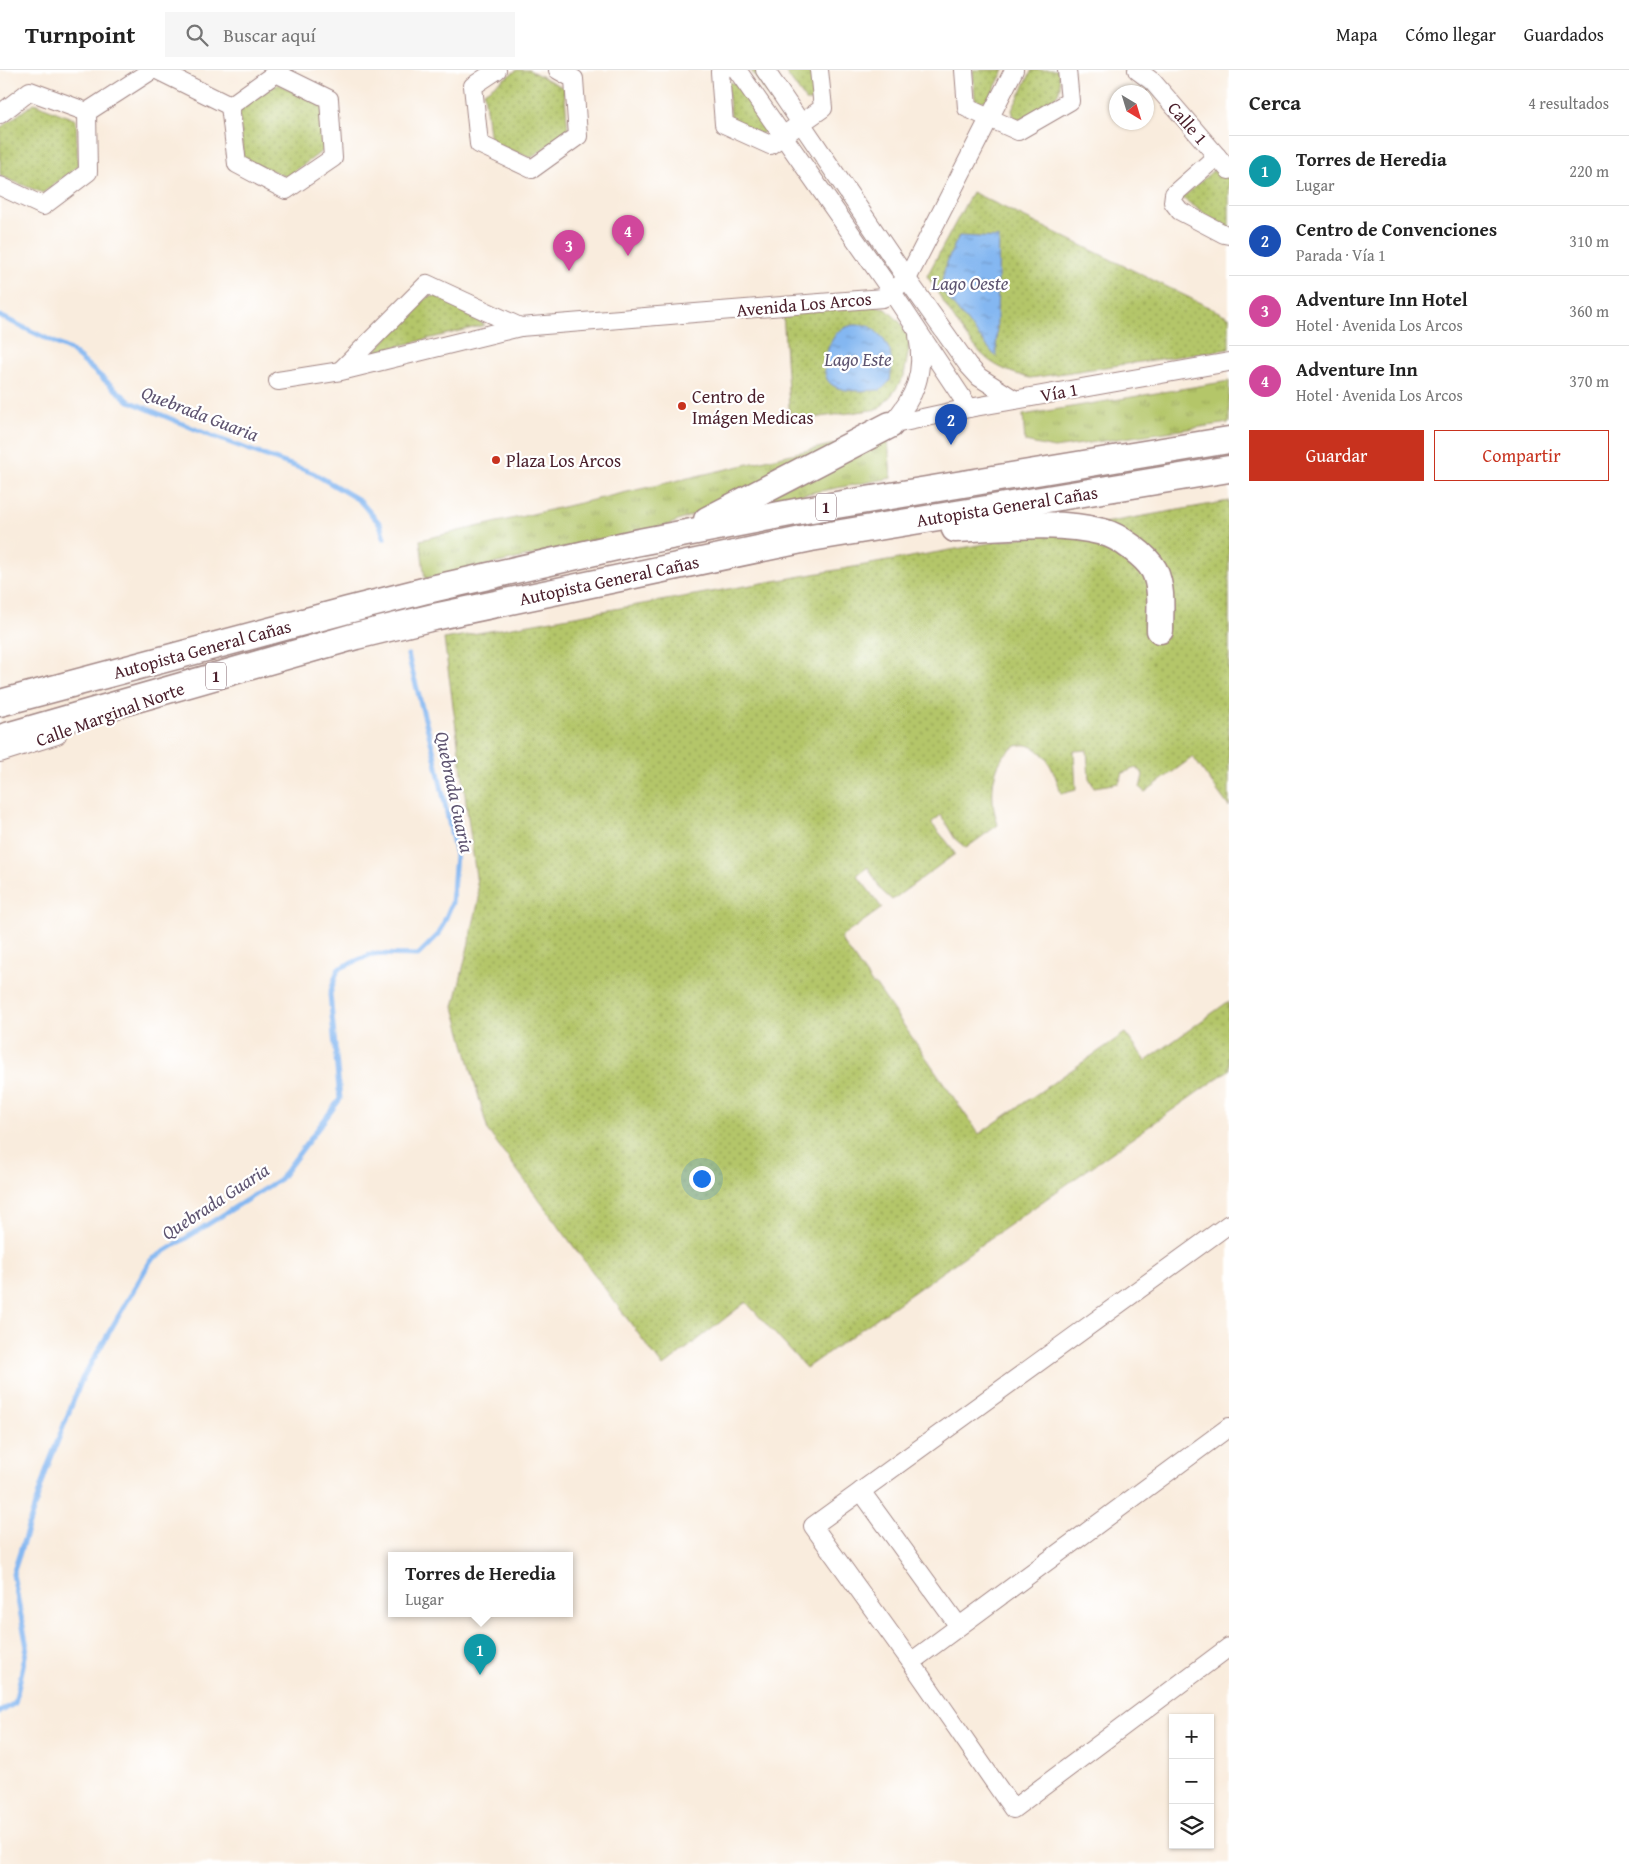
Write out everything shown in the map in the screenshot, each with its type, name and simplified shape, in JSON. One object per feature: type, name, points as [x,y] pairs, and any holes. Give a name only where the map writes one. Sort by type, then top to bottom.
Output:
[{"type":"highway","points":[[681,533],[890,425]]},
{"type":"highway","name":"Autopista General Cañas","points":[[0,703],[427,590],[681,533],[806,510],[1229,440]]},
{"type":"highway","name":"Autopista General Cañas","points":[[0,738],[356,636],[434,617],[811,538],[1229,469]]},
{"type":"highway","points":[[434,617],[927,530],[1045,526],[1104,532],[1125,543],[1143,558],[1154,570],[1160,588],[1160,630]]},
{"type":"street","points":[[87,112],[152,70]]},
{"type":"street","points":[[157,70],[230,106]]},
{"type":"street","points":[[497,70],[474,86],[479,144],[532,169],[578,136],[574,79],[558,70]]},
{"type":"street","points":[[723,70],[720,72],[724,124],[770,145],[823,108],[819,70]]},
{"type":"street","points":[[737,70],[892,292],[969,408]]},
{"type":"street","points":[[765,70],[907,279],[968,364],[980,377],[1015,400]]},
{"type":"street","points":[[964,70],[967,108],[1018,131],[1070,101],[1067,70],[1072,70]]},
{"type":"street","name":"Avenida Los Arcos","points":[[278,381],[341,371],[520,327],[883,298],[907,279],[1014,70]]},
{"type":"street","name":"Calle 1","points":[[1138,70],[1153,82],[1229,170]]},
{"type":"street","points":[[276,73],[320,95],[329,100],[333,158],[286,190],[237,164],[230,106],[276,73]]},
{"type":"street","points":[[0,114],[30,90],[87,112]]},
{"type":"street","points":[[0,186],[43,206],[88,172],[87,112]]},
{"type":"street","name":"Calle 1","points":[[1217,156],[1174,194],[1173,202],[1180,211],[1229,236]]},
{"type":"street","name":"Avenida Los Arcos","points":[[341,371],[427,284],[520,327]]},
{"type":"street","points":[[890,425],[904,410],[920,372],[921,351],[917,331]]},
{"type":"street","name":"Vía 1","points":[[890,425],[969,408],[1229,362]]},
{"type":"street","name":"Calle Marginal Norte","points":[[0,753],[61,733],[219,675]]},
{"type":"street","points":[[1229,1224],[813,1526],[911,1662],[1013,1809],[1229,1647]]},
{"type":"street","points":[[911,1662],[958,1625],[1229,1427]]},
{"type":"street","points":[[861,1491],[958,1625]]},
{"type":"green space","points":[[517,70],[529,70],[564,88],[568,130],[531,158],[490,142],[484,92]]},
{"type":"green space","points":[[751,70],[764,70],[787,113],[778,111]]},
{"type":"green space","points":[[784,70],[812,70],[815,97],[811,101],[806,101]]},
{"type":"green space","points":[[973,70],[1004,70],[989,99],[980,102],[975,99]]},
{"type":"green space","points":[[1032,70],[1058,70],[1060,86],[1055,97],[1050,102],[1020,120],[1014,118],[1012,110]]},
{"type":"green space","points":[[730,82],[736,84],[767,128],[765,132],[760,134],[731,119],[728,88]]},
{"type":"green space","points":[[278,84],[322,106],[325,149],[287,177],[243,158],[239,109]]},
{"type":"green space","points":[[34,103],[76,120],[78,166],[43,193],[0,176],[0,128]]},
{"type":"green space","points":[[1218,166],[1229,179],[1229,230],[1182,198]]},
{"type":"green space","points":[[972,192],[1229,317],[1229,349],[1030,378],[995,364],[985,357],[969,340],[927,276]]},
{"type":"green space","points":[[438,296],[485,325],[374,352],[421,302],[428,297]]},
{"type":"green space","points":[[869,305],[885,308],[900,322],[908,337],[909,347],[904,376],[894,392],[879,409],[790,421],[783,312]]},
{"type":"green space","points":[[1229,381],[1229,423],[1054,448],[1025,442],[1023,415]]},
{"type":"green space","points":[[888,438],[891,478],[750,504]]},
{"type":"green space","points":[[848,441],[723,502],[666,526],[425,579],[420,540]]},
{"type":"green space","points":[[1229,501],[1229,807],[1193,757],[1145,792],[1140,788],[1143,775],[1141,771],[1135,768],[1123,773],[1119,783],[1094,787],[1089,778],[1087,750],[1074,751],[1076,790],[1061,794],[1051,766],[1038,750],[1025,745],[1012,748],[1001,760],[994,777],[993,799],[998,825],[966,848],[955,839],[941,815],[931,823],[955,854],[892,900],[881,890],[868,867],[857,875],[882,908],[840,938],[873,985],[875,984],[979,1134],[1125,1033],[1146,1061],[1229,1001],[1229,1070],[806,1368],[746,1302],[663,1367],[488,1131],[454,1007],[479,899],[444,639]]},
{"type":"water","name":"Lago Oeste","points":[[959,236],[999,238],[996,357],[942,291],[949,256]]},
{"type":"water","name":"Lago Este","points":[[853,325],[869,325],[883,338],[890,351],[892,364],[890,381],[881,390],[855,391],[842,389],[827,380],[825,361],[831,342],[840,331]]},
{"type":"waterway","name":"Quebrada Guaria","points":[[0,316],[70,350],[129,401],[209,435],[313,473],[359,500],[380,524],[384,538]]},
{"type":"waterway","name":"Quebrada Guaria","points":[[0,1712],[15,1703],[27,1647],[13,1574],[47,1468],[82,1379],[151,1260],[280,1179],[340,1099],[330,994],[338,969],[372,954],[418,955],[439,934],[452,903],[456,855],[434,753],[408,655]]},
{"type":"place","name":"Adventure Inn","points":[[628,256]]},
{"type":"place","name":"Adventure Inn Hotel","points":[[569,271]]},
{"type":"place","name":"Centro de Imágen Medicas","points":[[682,406]]},
{"type":"place","name":"Centro de Convenciones","points":[[951,445]]},
{"type":"place","name":"Plaza Los Arcos","points":[[496,460]]},
{"type":"place","name":"Torres de Heredia","points":[[480,1675]]}]
